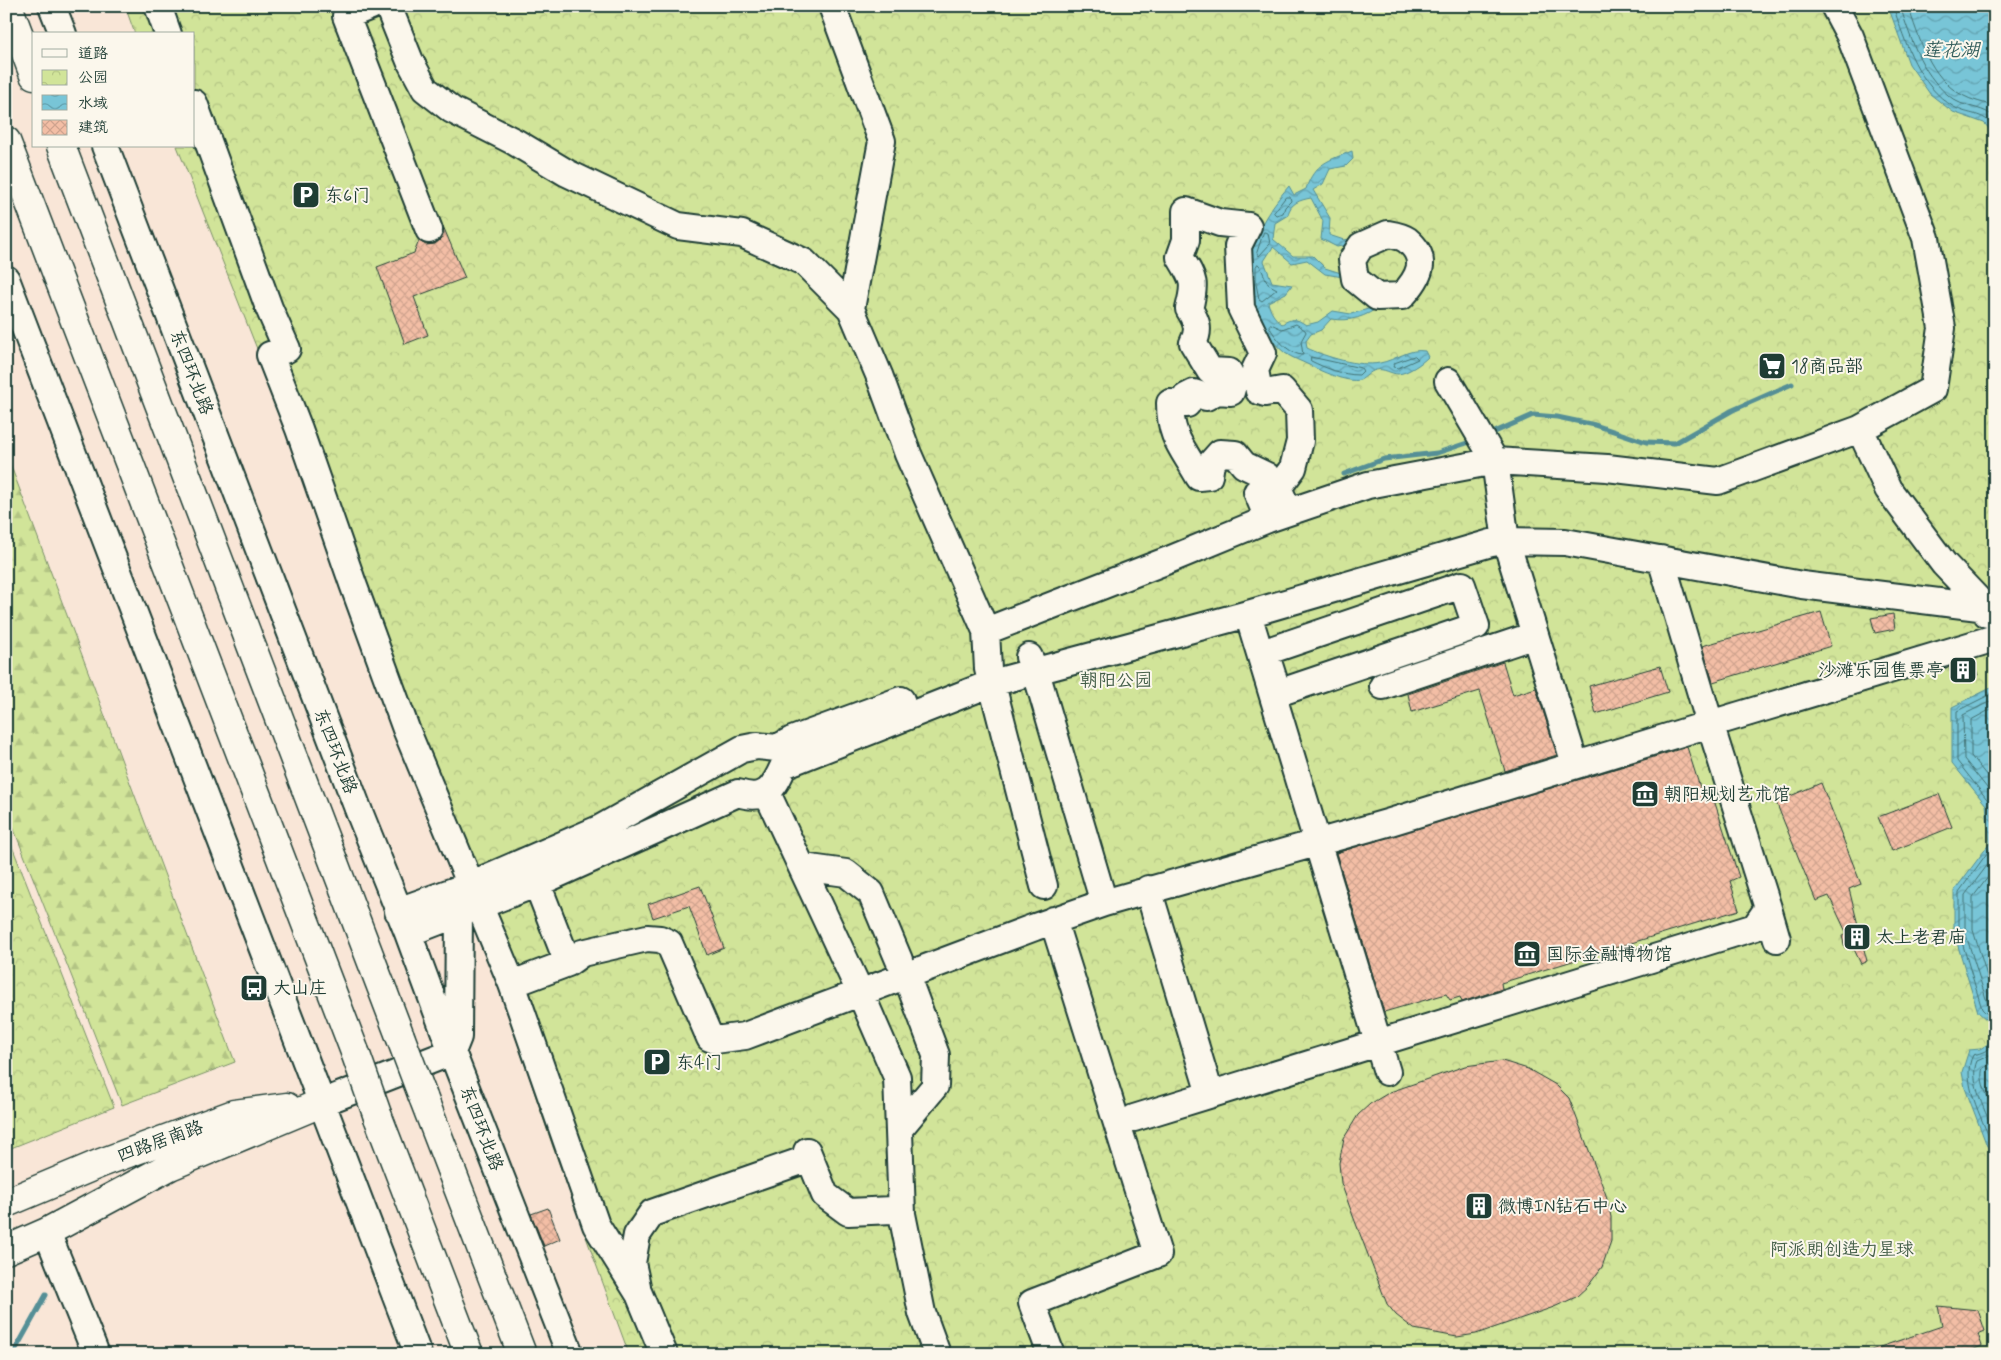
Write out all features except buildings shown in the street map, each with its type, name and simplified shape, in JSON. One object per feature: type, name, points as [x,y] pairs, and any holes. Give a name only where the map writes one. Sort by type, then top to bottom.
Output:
[{"type":"main road","points":[[10,11],[32,70]]},
{"type":"main road","points":[[6,141],[469,1354]]},
{"type":"main road","points":[[62,148],[522,1354]]},
{"type":"main road","points":[[6,187],[41,232]]},
{"type":"main road","points":[[6,1250],[47,1232],[170,1166],[321,1103]]},
{"type":"main road","name":"四路居南路","points":[[6,1203],[101,1163],[234,1114],[321,1103]]},
{"type":"street","points":[[52,6],[62,32]]},
{"type":"street","points":[[158,6],[167,32]]},
{"type":"street","points":[[371,6],[346,16],[429,230]]},
{"type":"street","points":[[388,6],[410,61],[425,89],[452,110],[515,142],[567,173],[678,226],[742,234],[804,262],[851,309],[879,375],[908,454],[986,631],[990,676],[1044,886]]},
{"type":"street","points":[[832,6],[882,141],[851,309]]},
{"type":"street","points":[[986,631],[1268,519],[1368,485],[1495,461],[1608,468],[1718,481],[1860,429],[1933,389],[1942,328],[1926,238],[1850,36],[1834,6]]},
{"type":"street","points":[[195,106],[269,308],[287,349],[270,355],[299,429],[465,899],[512,984],[596,1225],[639,1294],[664,1354]]},
{"type":"street","name":"东四环北路","points":[[107,148],[452,1052],[570,1354]]},
{"type":"street","points":[[1186,211],[1220,223],[1248,226],[1238,246],[1242,308],[1263,353],[1255,370],[1258,391],[1265,393],[1282,390],[1299,410],[1300,441],[1293,468],[1278,488],[1285,503],[1265,511],[1258,492],[1266,486],[1267,476],[1244,465],[1235,454],[1220,453],[1211,463],[1209,476],[1200,477],[1179,446],[1170,422],[1170,402],[1187,404],[1186,397],[1194,393],[1206,397],[1217,391],[1231,392],[1234,382],[1230,372],[1210,370],[1193,344],[1198,334],[1197,321],[1189,309],[1195,288],[1189,272],[1180,257],[1186,240],[1186,211]]},
{"type":"street","points":[[6,279],[276,979],[321,1103],[418,1354]]},
{"type":"street","points":[[1448,381],[1495,461],[1506,541],[1575,764]]},
{"type":"street","points":[[512,984],[568,963],[582,953],[647,938],[660,939],[669,943],[710,1038],[715,1040],[745,1036],[1053,920],[1148,890],[1267,846],[1318,843],[1994,639],[1990,609],[1944,564],[1888,489],[1860,429]]},
{"type":"street","points":[[403,922],[465,899],[599,829],[742,749],[757,746],[780,757],[990,676],[1036,672],[1248,614],[1491,543],[1506,541],[1565,542],[1802,585],[1990,609]]},
{"type":"street","points":[[1661,559],[1777,939]]},
{"type":"street","points":[[1462,585],[1476,626],[1338,671],[1278,693],[1265,652],[1462,585]]},
{"type":"street","points":[[1248,614],[1387,1072]]},
{"type":"street","points":[[1383,686],[1535,635]]},
{"type":"street","points":[[1036,672],[1104,903]]},
{"type":"street","points":[[730,755],[725,772],[729,785],[738,793],[750,797],[767,793],[776,782],[780,757]]},
{"type":"street","points":[[531,865],[738,793]]},
{"type":"street","points":[[767,793],[803,867],[897,1077],[902,1214],[921,1310],[937,1354]]},
{"type":"street","points":[[531,865],[568,963]]},
{"type":"street","points":[[803,867],[846,873],[871,894],[899,960]]},
{"type":"street","points":[[1148,890],[1210,1094]]},
{"type":"street","points":[[321,1103],[452,1052],[458,1037],[465,899]]},
{"type":"street","points":[[1134,1118],[1755,927],[1768,908]]},
{"type":"street","points":[[1051,1354],[1032,1304],[1158,1254],[1053,920]]},
{"type":"street","points":[[900,1128],[935,1086],[936,1055],[911,988]]},
{"type":"street","points":[[639,1294],[632,1263],[637,1235],[652,1213],[809,1155],[825,1195],[848,1212],[893,1210],[902,1214]]},
{"type":"street","points":[[47,1232],[96,1354]]},
{"type":"green space","name":"朝阳公园","points":[[125,6],[1995,6],[1995,1354],[629,1354],[553,1147],[472,908],[291,435],[178,148],[195,148],[195,32],[134,32]]},
{"type":"green space","points":[[6,453],[235,1062],[122,1105],[6,809]]},
{"type":"green space","points":[[6,831],[114,1107],[6,1150]]},
{"type":"water","name":"莲花湖","points":[[1888,6],[1995,6],[1995,135],[1984,123],[1953,112],[1930,94],[1909,64]]},
{"type":"water","points":[[1352,151],[1353,159],[1346,166],[1330,169],[1323,184],[1313,190],[1330,218],[1329,235],[1344,240],[1360,237],[1356,243],[1337,247],[1321,239],[1323,221],[1311,198],[1293,205],[1288,215],[1275,223],[1273,239],[1293,256],[1313,256],[1325,268],[1341,273],[1343,277],[1325,274],[1307,260],[1292,263],[1273,247],[1264,261],[1272,282],[1292,285],[1286,293],[1268,302],[1273,314],[1282,324],[1294,320],[1306,325],[1318,322],[1333,311],[1351,314],[1382,305],[1358,318],[1345,320],[1331,319],[1321,330],[1311,334],[1306,341],[1307,348],[1333,358],[1362,364],[1380,363],[1413,351],[1425,351],[1428,357],[1406,372],[1395,374],[1376,370],[1360,380],[1348,380],[1327,373],[1285,353],[1264,329],[1257,314],[1250,281],[1252,249],[1257,234],[1267,215],[1280,197],[1289,186],[1294,195],[1306,189],[1313,173],[1318,168],[1330,160]]},
{"type":"water","points":[[1995,686],[1995,1027],[1978,1012],[1954,933],[1954,891],[1990,843],[1986,805],[1952,763],[1952,707]]},
{"type":"water","points":[[1995,1037],[1994,1150],[1987,1146],[1965,1088],[1962,1072],[1969,1050],[1980,1049]]},
{"type":"waterway","points":[[1488,435],[1533,415],[1557,417],[1595,425],[1646,442],[1675,443],[1733,410],[1792,384]]},
{"type":"waterway","points":[[1344,474],[1384,459],[1437,453],[1473,441]]},
{"type":"waterway","points":[[13,1354],[46,1295]]},
{"type":"place","name":"东6门","points":[[306,195]]},
{"type":"place","name":"18商品部","points":[[1772,366]]},
{"type":"place","name":"沙滩乐园售票亭","points":[[1963,670]]},
{"type":"place","name":"朝阳规划艺术馆","points":[[1645,794]]},
{"type":"place","name":"太上老君庙","points":[[1857,937]]},
{"type":"place","name":"国际金融博物馆","points":[[1527,954]]},
{"type":"place","name":"大山庄","points":[[254,988]]},
{"type":"place","name":"东4门","points":[[657,1062]]},
{"type":"place","name":"微博IN钻石中心","points":[[1479,1206]]},
{"type":"park label","name":"阿派朗创造力星球","points":[[1842,1249]]}]
